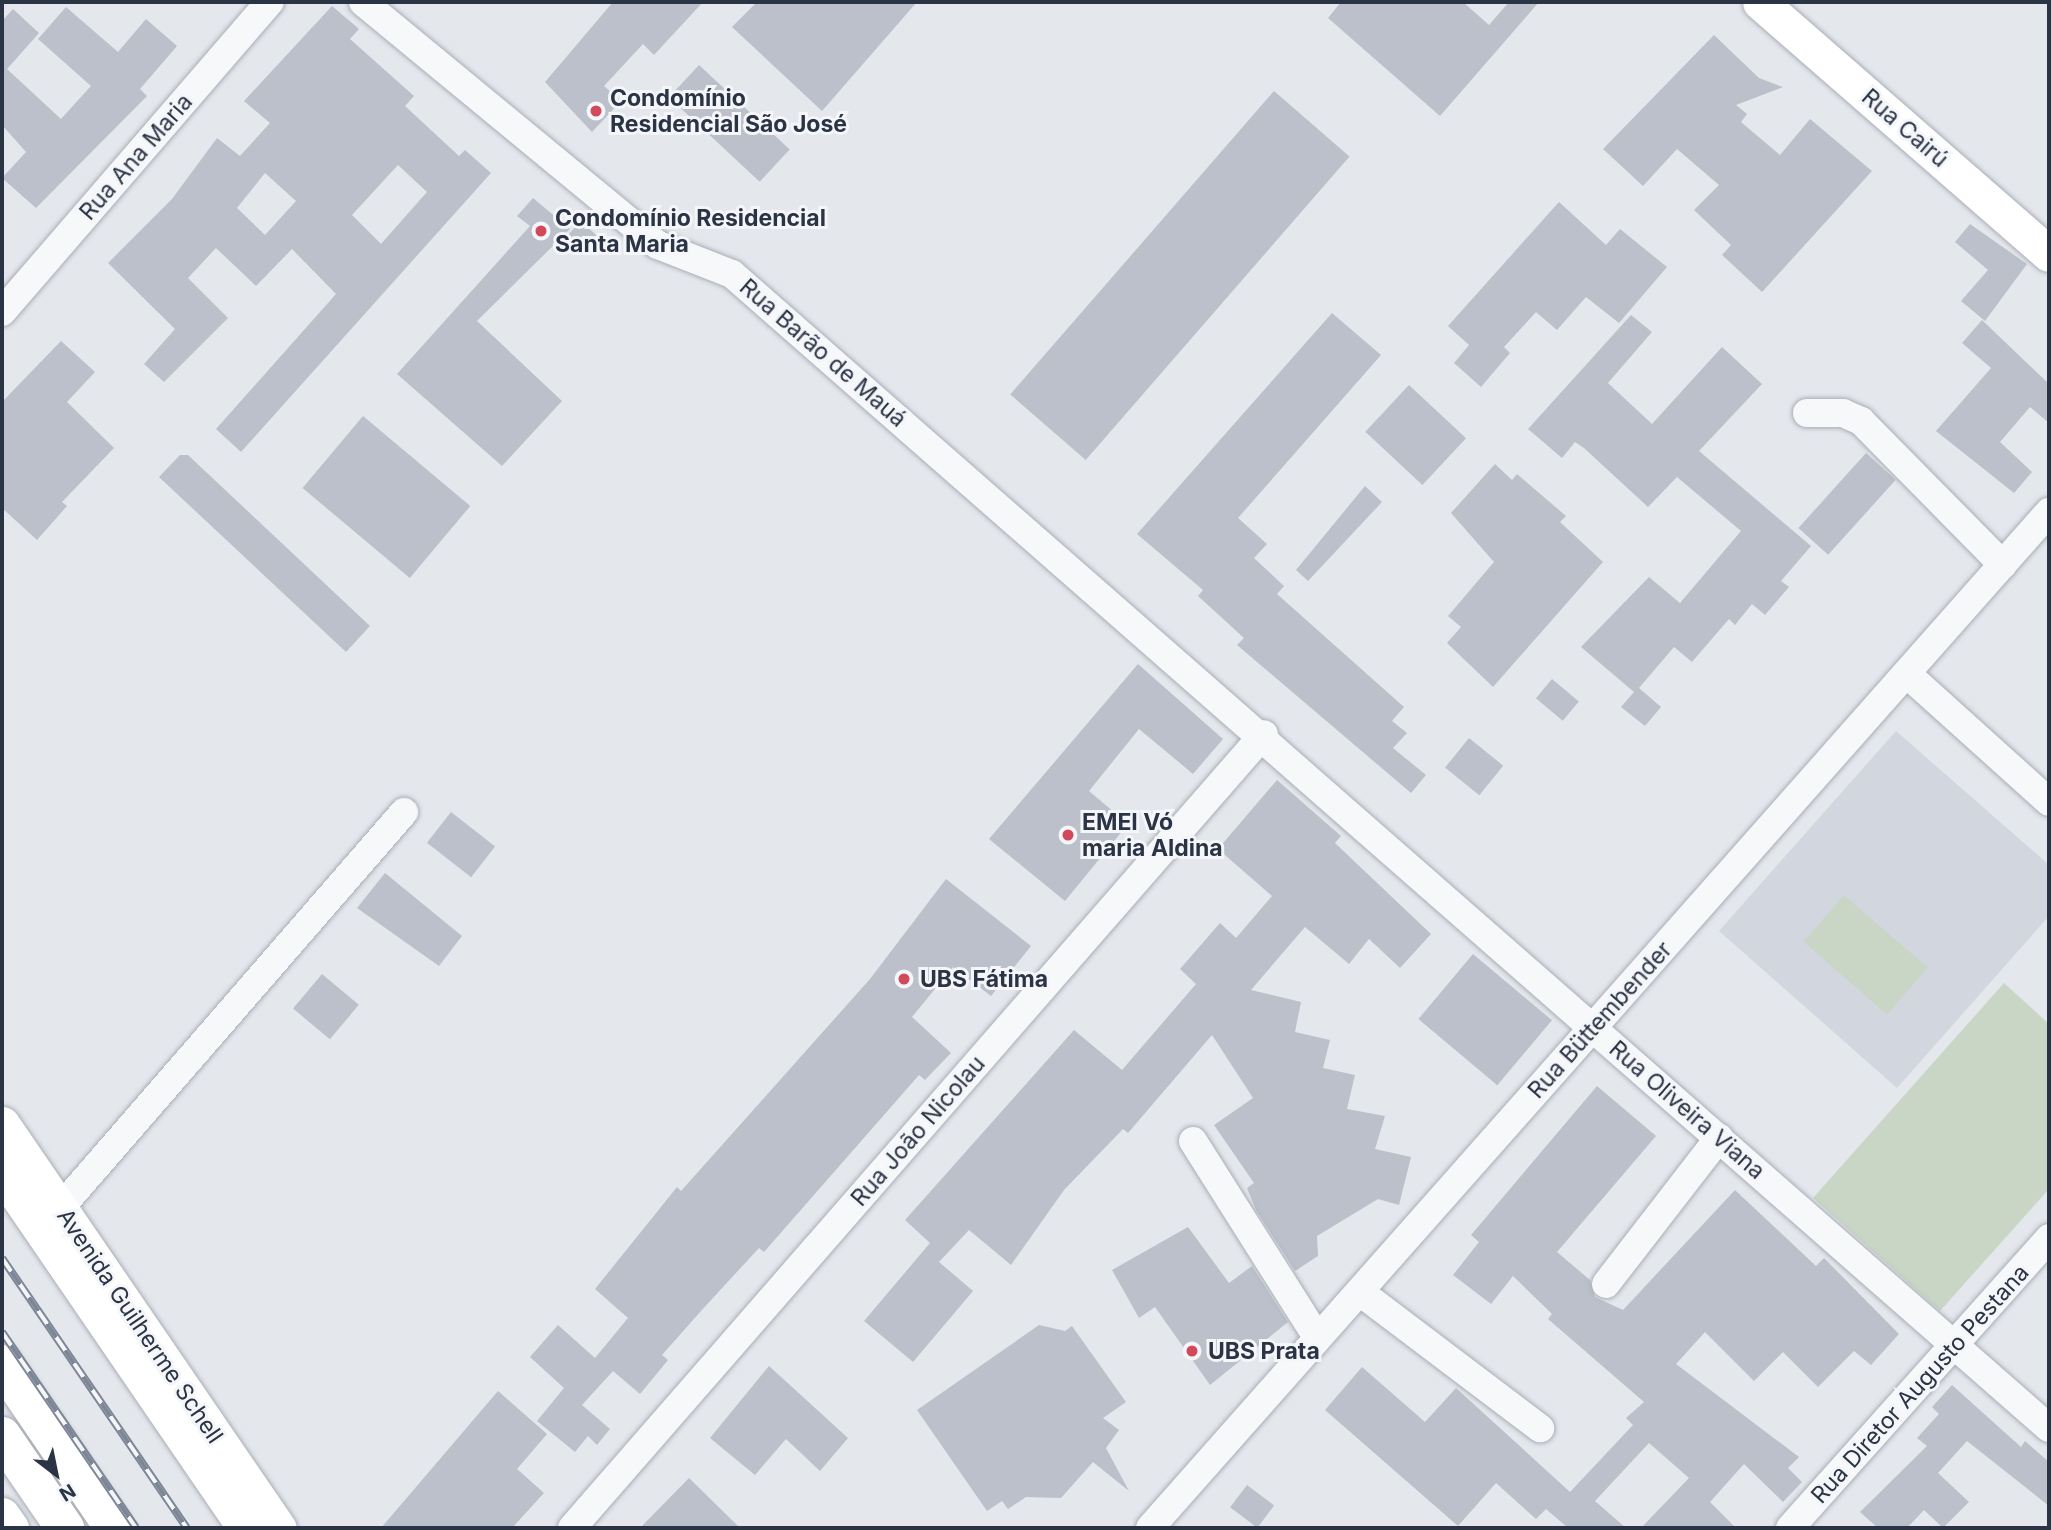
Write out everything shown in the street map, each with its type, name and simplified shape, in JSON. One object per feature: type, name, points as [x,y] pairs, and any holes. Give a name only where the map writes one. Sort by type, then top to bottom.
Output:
[{"type":"highway","points":[[2,1364],[114,1528]]},
{"type":"highway","points":[[2,1436],[65,1528]]},
{"type":"main road","name":"Rua Cairú","points":[[1760,2],[2049,254]]},
{"type":"main road","name":"Avenida Guilherme Schell","points":[[2,1124],[50,1219],[245,1528]]},
{"type":"main road","name":"Avenida Guilherme Schell","points":[[2,1173],[50,1219],[279,1528]]},
{"type":"main road","points":[[2,1514],[11,1528]]},
{"type":"street","name":"Rua Ana Maria","points":[[2,312],[270,2]]},
{"type":"street","name":"Rua Barão de Mauá","points":[[363,2],[658,245],[732,274],[1264,734]]},
{"type":"street","points":[[1807,413],[1843,413],[1861,421],[2003,565]]},
{"type":"street","name":"Rua Büttembender","points":[[1150,1528],[1317,1336],[1360,1292],[2049,512]]},
{"type":"street","points":[[1907,674],[2049,802]]},
{"type":"street","name":"Rua Oliveira Viana","points":[[1264,734],[1592,1027],[2049,1428]]},
{"type":"street","name":"Rua João Nicolau","points":[[572,1528],[1264,734]]},
{"type":"street","points":[[50,1219],[404,812]]},
{"type":"street","points":[[1606,1284],[1719,1139]]},
{"type":"street","points":[[1193,1141],[1317,1336]]},
{"type":"street","name":"Rua Diretor Augusto Pestana","points":[[1790,1528],[1957,1346],[2049,1238]]},
{"type":"street","points":[[1360,1292],[1539,1428]]},
{"type":"shaded area","points":[[1896,731],[2049,865],[2049,916],[1897,1088],[1719,931]]},
{"type":"green space","points":[[1844,895],[1928,968],[1887,1015],[1803,942]]},
{"type":"green space","points":[[2004,983],[2049,1024],[2049,1189],[1940,1311],[1813,1198]]},
{"type":"building","points":[[613,2],[703,2],[654,55],[643,44],[604,86],[621,101],[592,132],[545,82]]},
{"type":"building","points":[[757,2],[917,2],[822,111],[732,27]]},
{"type":"building","points":[[1341,2],[1463,2],[1489,25],[1509,2],[1539,2],[1440,116],[1328,18]]},
{"type":"building","points":[[332,6],[359,29],[350,39],[414,96],[405,106],[459,156],[465,150],[491,173],[241,452],[216,429],[336,294],[292,249],[256,286],[216,248],[188,278],[228,318],[164,382],[144,364],[175,329],[108,263],[172,199],[217,138],[240,156],[270,123],[244,101]],"holes":[[[398,165],[427,192],[381,244],[352,215]],[[265,173],[296,201],[265,235],[237,208]]]},
{"type":"building","points":[[66,7],[118,52],[146,19],[177,46],[140,89],[147,96],[36,208],[2,178],[26,152],[2,125],[2,21],[13,9],[39,33],[7,69],[61,119],[91,86],[38,39]]},
{"type":"building","points":[[1714,35],[1759,78],[1783,87],[1736,105],[1747,114],[1741,122],[1780,155],[1810,119],[1872,171],[1762,292],[1722,255],[1731,245],[1694,210],[1719,185],[1677,149],[1643,186],[1603,149]]},
{"type":"building","points":[[699,65],[790,150],[760,182],[669,97]]},
{"type":"building","points":[[1274,91],[1349,157],[1086,460],[1010,394]]},
{"type":"building","points":[[533,198],[570,229],[477,321],[562,401],[502,466],[397,374],[530,226],[517,216]]},
{"type":"building","points":[[1559,202],[1606,245],[1620,229],[1667,267],[1619,323],[1586,297],[1557,330],[1536,312],[1504,347],[1510,353],[1481,387],[1454,363],[1469,345],[1448,326]]},
{"type":"building","points":[[581,221],[597,236],[581,253],[565,238]]},
{"type":"building","points":[[1970,224],[2027,264],[1985,321],[1961,301],[1988,270],[1955,242]]},
{"type":"building","points":[[1332,313],[1381,355],[1238,518],[1267,544],[1254,558],[1284,586],[1277,594],[1404,707],[1392,721],[1407,733],[1393,748],[1426,775],[1411,793],[1237,645],[1244,638],[1198,596],[1203,590],[1137,534]]},
{"type":"building","points":[[1631,315],[1652,332],[1608,383],[1652,424],[1722,347],[1762,384],[1699,451],[1811,546],[1781,581],[1789,587],[1765,615],[1752,604],[1735,625],[1729,619],[1692,662],[1674,647],[1639,688],[1661,707],[1645,726],[1621,707],[1634,692],[1581,647],[1649,577],[1680,603],[1741,531],[1677,477],[1648,507],[1575,442],[1562,458],[1528,429]]},
{"type":"building","points":[[1982,320],[2049,384],[2049,423],[2030,407],[2000,442],[2032,472],[2014,493],[1936,431],[1991,368],[1962,343]]},
{"type":"building","points":[[61,341],[95,372],[67,402],[114,448],[62,502],[67,506],[37,540],[2,508],[2,402]]},
{"type":"building","points":[[1409,385],[1466,438],[1422,485],[1365,432]]},
{"type":"building","points":[[363,416],[470,506],[410,578],[303,488]]},
{"type":"building","points":[[1866,453],[1896,480],[1828,555],[1798,528]]},
{"type":"building","points":[[180,455],[188,455],[370,626],[346,652],[159,477]]},
{"type":"building","points":[[1495,464],[1512,480],[1517,474],[1566,516],[1560,522],[1603,562],[1493,687],[1447,643],[1461,627],[1448,616],[1494,562],[1451,513]]},
{"type":"building","points":[[1365,486],[1382,502],[1308,581],[1296,570]]},
{"type":"building","points":[[1138,664],[1223,739],[1193,774],[1139,729],[1089,791],[1128,824],[1065,901],[989,839]]},
{"type":"building","points":[[1552,679],[1579,701],[1563,721],[1536,698]]},
{"type":"building","points":[[1469,738],[1503,766],[1479,795],[1445,768]]},
{"type":"building","points":[[1277,780],[1341,836],[1335,843],[1431,934],[1400,968],[1369,939],[1349,964],[1305,927],[1251,990],[1301,1002],[1295,1032],[1330,1040],[1323,1068],[1355,1075],[1347,1109],[1385,1116],[1375,1149],[1411,1157],[1399,1205],[1378,1199],[1317,1236],[1318,1256],[1295,1271],[1256,1210],[1247,1188],[1254,1183],[1214,1125],[1253,1098],[1212,1035],[1128,1133],[1123,1129],[1064,1190],[1011,1265],[969,1230],[939,1262],[973,1291],[913,1362],[864,1321],[930,1243],[905,1220],[1074,1030],[1122,1070],[1196,984],[1180,969],[1220,923],[1236,938],[1272,896],[1218,849]]},
{"type":"building","points":[[451,812],[495,846],[471,877],[427,843]]},
{"type":"building","points":[[385,873],[462,936],[439,966],[357,908]]},
{"type":"building","points":[[946,879],[1031,946],[991,996],[953,967],[912,1017],[951,1053],[925,1080],[919,1075],[764,1252],[759,1248],[700,1312],[662,1355],[668,1360],[640,1394],[613,1371],[582,1405],[610,1429],[597,1445],[588,1436],[575,1452],[537,1421],[564,1388],[530,1357],[558,1325],[595,1358],[628,1318],[595,1289],[677,1187],[681,1191],[870,979]]},
{"type":"building","points":[[1473,954],[1552,1020],[1497,1085],[1418,1019]]},
{"type":"building","points":[[322,974],[359,1005],[330,1039],[293,1008]]},
{"type":"building","points":[[1597,1086],[1656,1136],[1557,1252],[1590,1280],[1595,1297],[1623,1310],[1735,1190],[1816,1266],[1824,1258],[1899,1334],[1871,1365],[1854,1351],[1818,1387],[1783,1352],[1754,1381],[1705,1332],[1676,1364],[1799,1457],[1788,1468],[1802,1482],[1783,1502],[1744,1464],[1710,1502],[1736,1528],[1641,1528],[1689,1478],[1649,1443],[1595,1501],[1626,1528],[1568,1528],[1546,1509],[1536,1519],[1496,1483],[1458,1526],[1325,1410],[1362,1367],[1425,1422],[1456,1388],[1570,1492],[1633,1425],[1626,1418],[1644,1402],[1548,1319],[1552,1314],[1513,1276],[1491,1304],[1453,1275],[1479,1242],[1471,1235]]},
{"type":"building","points":[[1188,1227],[1229,1283],[1252,1266],[1288,1322],[1210,1385],[1155,1307],[1139,1318],[1112,1270]]},
{"type":"building","points":[[1039,1325],[1065,1331],[1072,1326],[1126,1402],[1103,1418],[1119,1430],[1106,1448],[1129,1491],[1093,1462],[1061,1498],[1026,1497],[1008,1509],[1002,1501],[987,1511],[917,1410]]},
{"type":"building","points":[[769,1366],[848,1438],[820,1471],[786,1439],[755,1475],[710,1438]]},
{"type":"building","points":[[1952,1385],[2021,1447],[2025,1441],[2049,1462],[2049,1506],[1967,1441],[1938,1473],[1969,1502],[1943,1528],[1924,1510],[1907,1528],[1878,1528],[1860,1512],[1927,1446],[1917,1438],[1939,1414],[1932,1407]]},
{"type":"building","points":[[498,1391],[547,1434],[517,1469],[544,1493],[512,1528],[381,1528]]},
{"type":"building","points":[[689,1478],[740,1528],[640,1528]]},
{"type":"building","points":[[1247,1485],[1274,1505],[1257,1528],[1230,1507]]},
{"type":"railway","points":[[2,1258],[187,1528]]},
{"type":"railway","points":[[2,1332],[136,1528]]},
{"type":"place","name":"Condomínio Residencial São José","points":[[596,111]]},
{"type":"place","name":"Condomínio Residencial Santa Maria","points":[[541,231]]},
{"type":"place","name":"EMEI Vó maria Aldina","points":[[1068,835]]},
{"type":"place","name":"UBS Fátima","points":[[904,979]]},
{"type":"place","name":"UBS Prata","points":[[1192,1351]]}]
